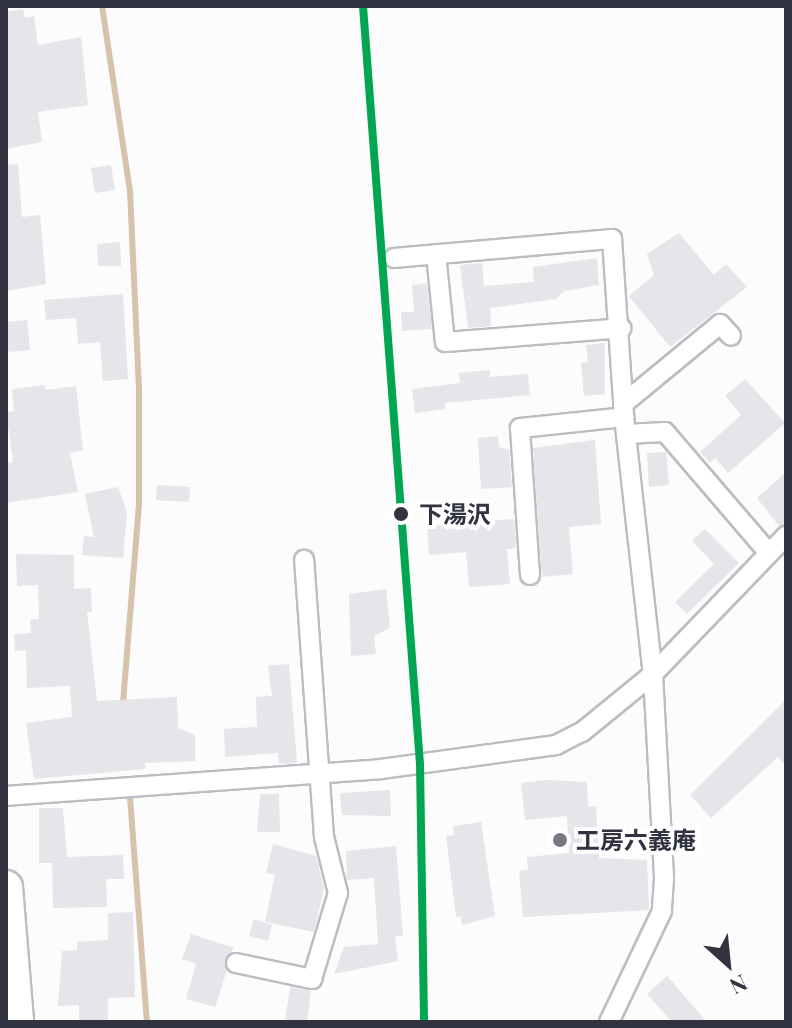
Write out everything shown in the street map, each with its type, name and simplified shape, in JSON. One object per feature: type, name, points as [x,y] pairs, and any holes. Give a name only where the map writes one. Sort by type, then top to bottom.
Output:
[{"type":"highway","points":[[6,887],[17,1022]]},
{"type":"street","points":[[394,258],[612,239],[621,328],[624,418],[653,674],[662,911],[609,1022]]},
{"type":"street","points":[[436,254],[445,342],[621,328]]},
{"type":"street","points":[[624,418],[720,324],[731,336]]},
{"type":"street","points":[[530,575],[520,428],[624,418],[665,432],[768,552]]},
{"type":"street","points":[[6,796],[320,773],[556,745],[582,732],[653,674],[786,536]]},
{"type":"street","points":[[236,963],[312,979],[338,893],[324,837],[304,560]]},
{"type":"building","points":[[23,9],[25,18],[34,16],[38,45],[81,37],[88,105],[38,112],[42,142],[6,149],[6,12]]},
{"type":"building","points":[[18,164],[22,217],[40,215],[46,284],[6,291],[6,165]]},
{"type":"building","points":[[111,165],[115,190],[95,193],[91,168]]},
{"type":"building","points":[[679,233],[714,275],[726,264],[747,287],[670,347],[629,296],[654,275],[647,254]]},
{"type":"building","points":[[120,242],[121,266],[98,266],[97,244]]},
{"type":"building","points":[[597,258],[599,285],[564,291],[556,299],[490,308],[491,326],[468,328],[460,265],[482,263],[484,286],[534,282],[533,267]]},
{"type":"building","points":[[427,283],[432,329],[402,331],[401,312],[414,312],[412,285]]},
{"type":"building","points":[[123,294],[128,379],[103,381],[100,342],[78,344],[76,318],[46,320],[44,300]]},
{"type":"building","points":[[27,320],[30,350],[6,352],[6,322]]},
{"type":"building","points":[[605,343],[605,394],[584,396],[581,363],[588,362],[586,345]]},
{"type":"building","points":[[490,370],[490,377],[528,374],[530,395],[445,403],[445,409],[415,413],[412,389],[460,383],[459,373]]},
{"type":"building","points":[[745,379],[785,423],[728,473],[715,458],[710,463],[700,452],[741,415],[725,396]]},
{"type":"building","points":[[45,385],[45,390],[76,386],[83,450],[70,453],[78,492],[6,503],[6,463],[13,462],[6,412],[14,411],[12,389]]},
{"type":"building","points":[[498,436],[499,447],[509,450],[512,487],[481,489],[478,438]]},
{"type":"building","points":[[595,440],[601,524],[569,527],[573,574],[542,577],[533,448]]},
{"type":"building","points":[[666,452],[669,485],[649,487],[647,453]]},
{"type":"building","points":[[786,472],[786,524],[779,526],[757,498]]},
{"type":"building","points":[[157,485],[190,487],[189,502],[156,500]]},
{"type":"building","points":[[118,487],[127,512],[123,558],[82,555],[84,536],[94,537],[85,494]]},
{"type":"building","points":[[514,519],[516,548],[507,549],[510,584],[469,587],[466,552],[429,555],[427,526]]},
{"type":"building","points":[[705,529],[739,563],[687,614],[675,602],[714,564],[692,541]]},
{"type":"building","points":[[16,554],[74,555],[74,589],[91,588],[92,612],[87,612],[97,701],[177,697],[178,728],[195,735],[195,761],[145,763],[145,769],[34,779],[26,723],[72,717],[70,686],[27,688],[26,650],[15,651],[14,634],[31,633],[30,620],[39,619],[38,585],[17,586]]},
{"type":"building","points":[[386,589],[390,628],[374,636],[376,654],[351,656],[349,594]]},
{"type":"building","points":[[289,664],[297,763],[279,764],[278,753],[225,757],[224,729],[257,727],[256,697],[272,696],[268,666]]},
{"type":"building","points":[[786,700],[786,766],[778,757],[711,818],[690,795]]},
{"type":"building","points":[[546,780],[587,782],[588,807],[596,806],[599,858],[647,860],[649,910],[523,917],[519,871],[528,870],[527,857],[569,853],[567,816],[525,820],[521,783]]},
{"type":"building","points":[[390,790],[391,816],[342,815],[340,793]]},
{"type":"building","points":[[260,794],[279,794],[280,832],[257,832]]},
{"type":"building","points":[[39,808],[63,808],[67,857],[123,855],[124,879],[106,879],[107,907],[53,908],[52,863],[39,863]]},
{"type":"building","points":[[481,822],[495,916],[462,925],[461,916],[456,917],[446,836],[454,835],[453,826]]},
{"type":"building","points":[[273,844],[316,856],[324,888],[314,932],[265,922],[275,875],[266,873]]},
{"type":"building","points":[[396,846],[403,936],[395,936],[398,961],[334,974],[344,947],[378,944],[374,878],[347,880],[346,851]]},
{"type":"building","points":[[133,912],[135,997],[108,998],[108,1022],[79,1022],[79,1005],[58,1006],[62,951],[77,950],[77,942],[108,940],[108,913]]},
{"type":"building","points":[[254,919],[272,925],[268,941],[249,936]]},
{"type":"building","points":[[191,934],[234,948],[225,960],[227,970],[215,1007],[186,999],[196,964],[182,959]]},
{"type":"building","points":[[667,976],[707,1022],[672,1022],[647,994]]},
{"type":"building","points":[[290,987],[311,991],[307,1022],[285,1022]]},
{"type":"waterway","points":[[102,6],[130,191],[139,386],[139,504],[123,705]]},
{"type":"waterway","points":[[130,797],[147,1022]]},
{"type":"transit line","points":[[363,6],[420,764],[424,1022]]},
{"type":"place","name":"下湯沢","points":[[401,514]]},
{"type":"place","name":"工房六義庵","points":[[560,840]]}]
